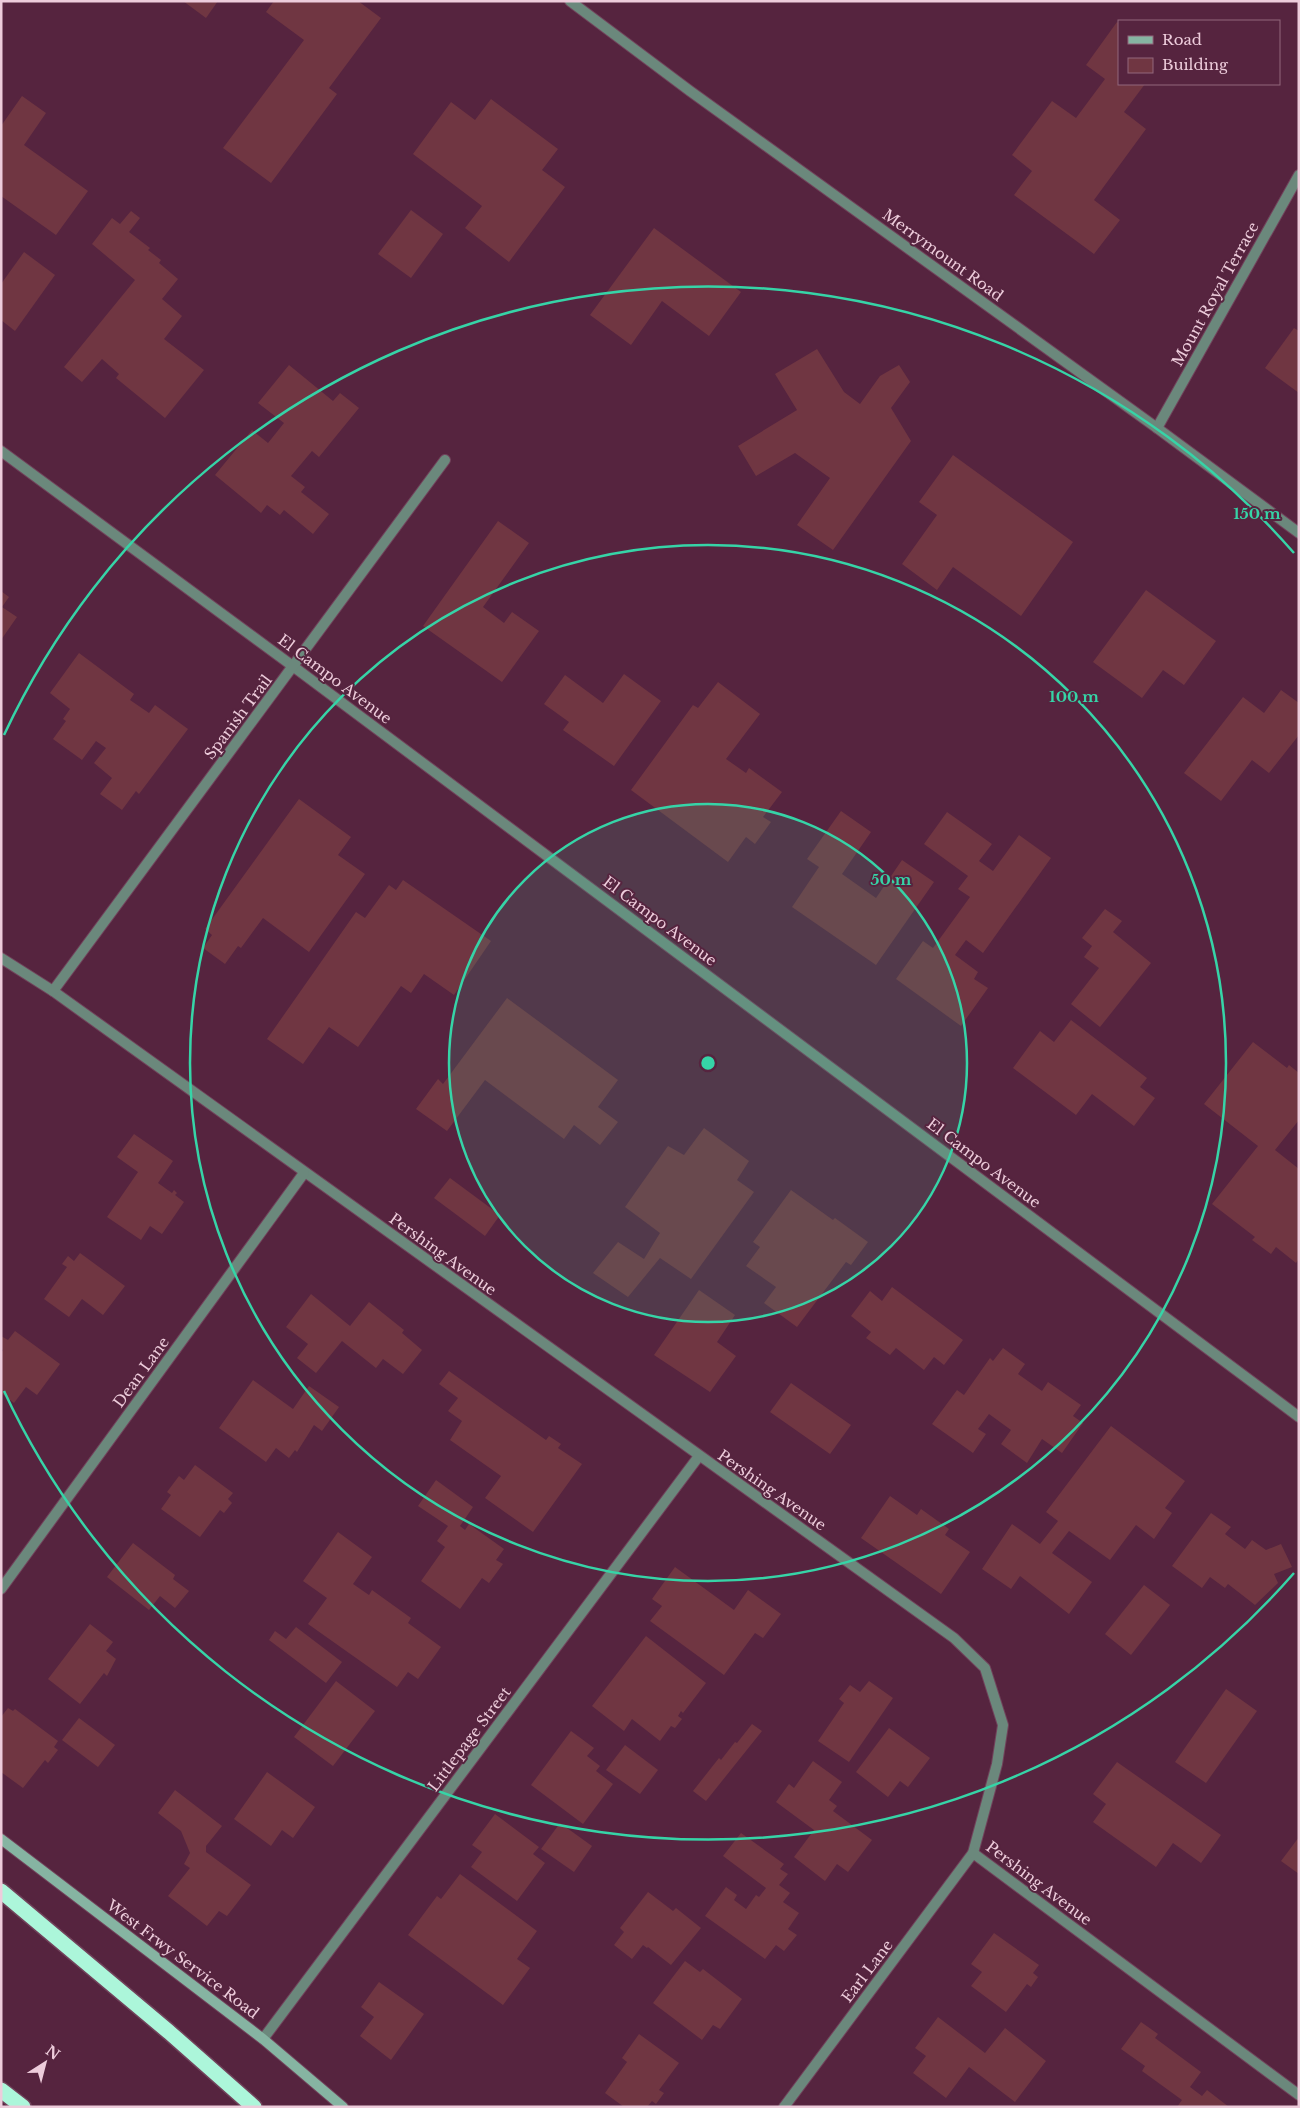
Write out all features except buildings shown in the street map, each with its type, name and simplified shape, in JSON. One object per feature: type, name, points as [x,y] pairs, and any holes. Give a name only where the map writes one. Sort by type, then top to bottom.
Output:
[{"type":"highway","points":[[1,1891],[169,2032],[254,2107]]},
{"type":"highway","points":[[1,2090],[23,2107]]},
{"type":"main road","name":"West Frwy Service Road","points":[[1,1839],[263,2039],[343,2107]]},
{"type":"street","name":"Merrymount Road","points":[[570,1],[698,97],[1157,428],[1299,533]]},
{"type":"street","name":"Mount Royal Terrace","points":[[1157,428],[1299,175]]},
{"type":"street","name":"El Campo Avenue","points":[[1,451],[294,666],[1299,1417]]},
{"type":"street","name":"Spanish Trail","points":[[53,991],[445,460]]},
{"type":"street","name":"Pershing Avenue","points":[[1,958],[53,991],[954,1638],[985,1668],[1003,1725],[997,1764],[973,1853],[1299,2095]]},
{"type":"street","name":"Dean Lane","points":[[1,1588],[304,1173]]},
{"type":"street","name":"Littlepage Street","points":[[263,2039],[699,1456]]},
{"type":"street","name":"Earl Lane","points":[[784,2107],[973,1853]]}]
